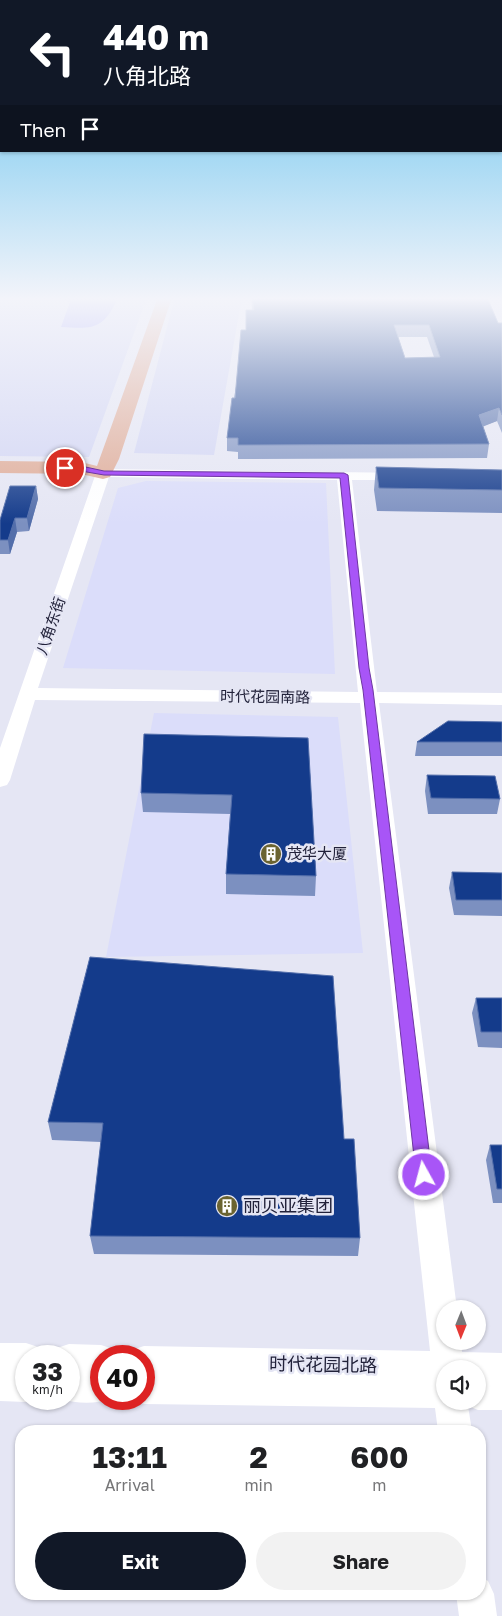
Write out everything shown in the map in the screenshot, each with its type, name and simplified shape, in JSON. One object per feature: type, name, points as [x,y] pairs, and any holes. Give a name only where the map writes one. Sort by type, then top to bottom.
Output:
[{"type":"main road","name":"八角东街","points":[[104,473],[100,458],[111,420],[129,372]]},
{"type":"main road","name":"八角东街","points":[[104,473],[139,372]]},
{"type":"main road","points":[[0,468],[81,468],[104,473]]},
{"type":"main road","points":[[0,474],[104,473]]},
{"type":"street","points":[[104,473],[415,476]]},
{"type":"street","name":"八角东街","points":[[0,780],[28,690],[104,473]]},
{"type":"street","points":[[344,475],[364,668],[369,694],[447,1360]]},
{"type":"street","name":"时代花园南路","points":[[28,690],[369,694],[502,699]]},
{"type":"street","name":"时代花园南路","points":[[369,694],[502,692]]},
{"type":"street","points":[[0,1358],[15,1359]]},
{"type":"street","name":"时代花园北路","points":[[155,1362],[436,1368]]},
{"type":"street","name":"时代花园北路","points":[[486,1369],[502,1369]]},
{"type":"street","points":[[0,1384],[15,1384]]},
{"type":"street","name":"时代花园北路","points":[[155,1387],[436,1392]]},
{"type":"street","points":[[486,1393],[502,1393]]},
{"type":"street","points":[[452,1410],[454,1425]]},
{"type":"street","points":[[476,1600],[478,1616]]},
{"type":"shaded area","points":[[0,372],[120,372],[89,457],[0,456]]},
{"type":"shaded area","points":[[155,372],[229,372],[214,455],[134,453]]},
{"type":"shaded area","points":[[146,481],[326,483],[335,674],[63,668],[118,488]]},
{"type":"shaded area","points":[[154,713],[338,717],[363,953],[106,957]]},
{"type":"building","points":[[237,372],[502,372],[502,415],[499,408],[479,415],[489,444],[238,445],[238,438],[227,438],[232,398],[235,398]]},
{"type":"building","points":[[376,467],[502,470],[502,490],[379,488]]},
{"type":"building","points":[[10,486],[36,486],[27,518],[15,518],[8,540],[0,540],[0,520]]},
{"type":"building","points":[[448,721],[502,722],[502,742],[417,742]]},
{"type":"building","name":"茂华大厦","points":[[144,734],[308,738],[316,876],[226,874],[232,795],[141,793]]},
{"type":"building","points":[[427,775],[495,776],[500,799],[431,798]]},
{"type":"building","points":[[452,872],[502,873],[502,900],[456,900]]},
{"type":"building","points":[[90,957],[333,976],[344,1139],[354,1139],[360,1238],[90,1236],[103,1123],[48,1122]]},
{"type":"building","points":[[476,998],[502,998],[502,1032],[481,1032]]},
{"type":"building","points":[[490,1145],[502,1145],[502,1189],[497,1189]]},
{"type":"place","name":"茂华大厦","points":[[271,854]]},
{"type":"place","name":"丽贝亚集团","points":[[227,1206]]},
{"type":"route","points":[[65,468],[81,468],[104,473],[344,475],[364,668],[424,1175]]}]
